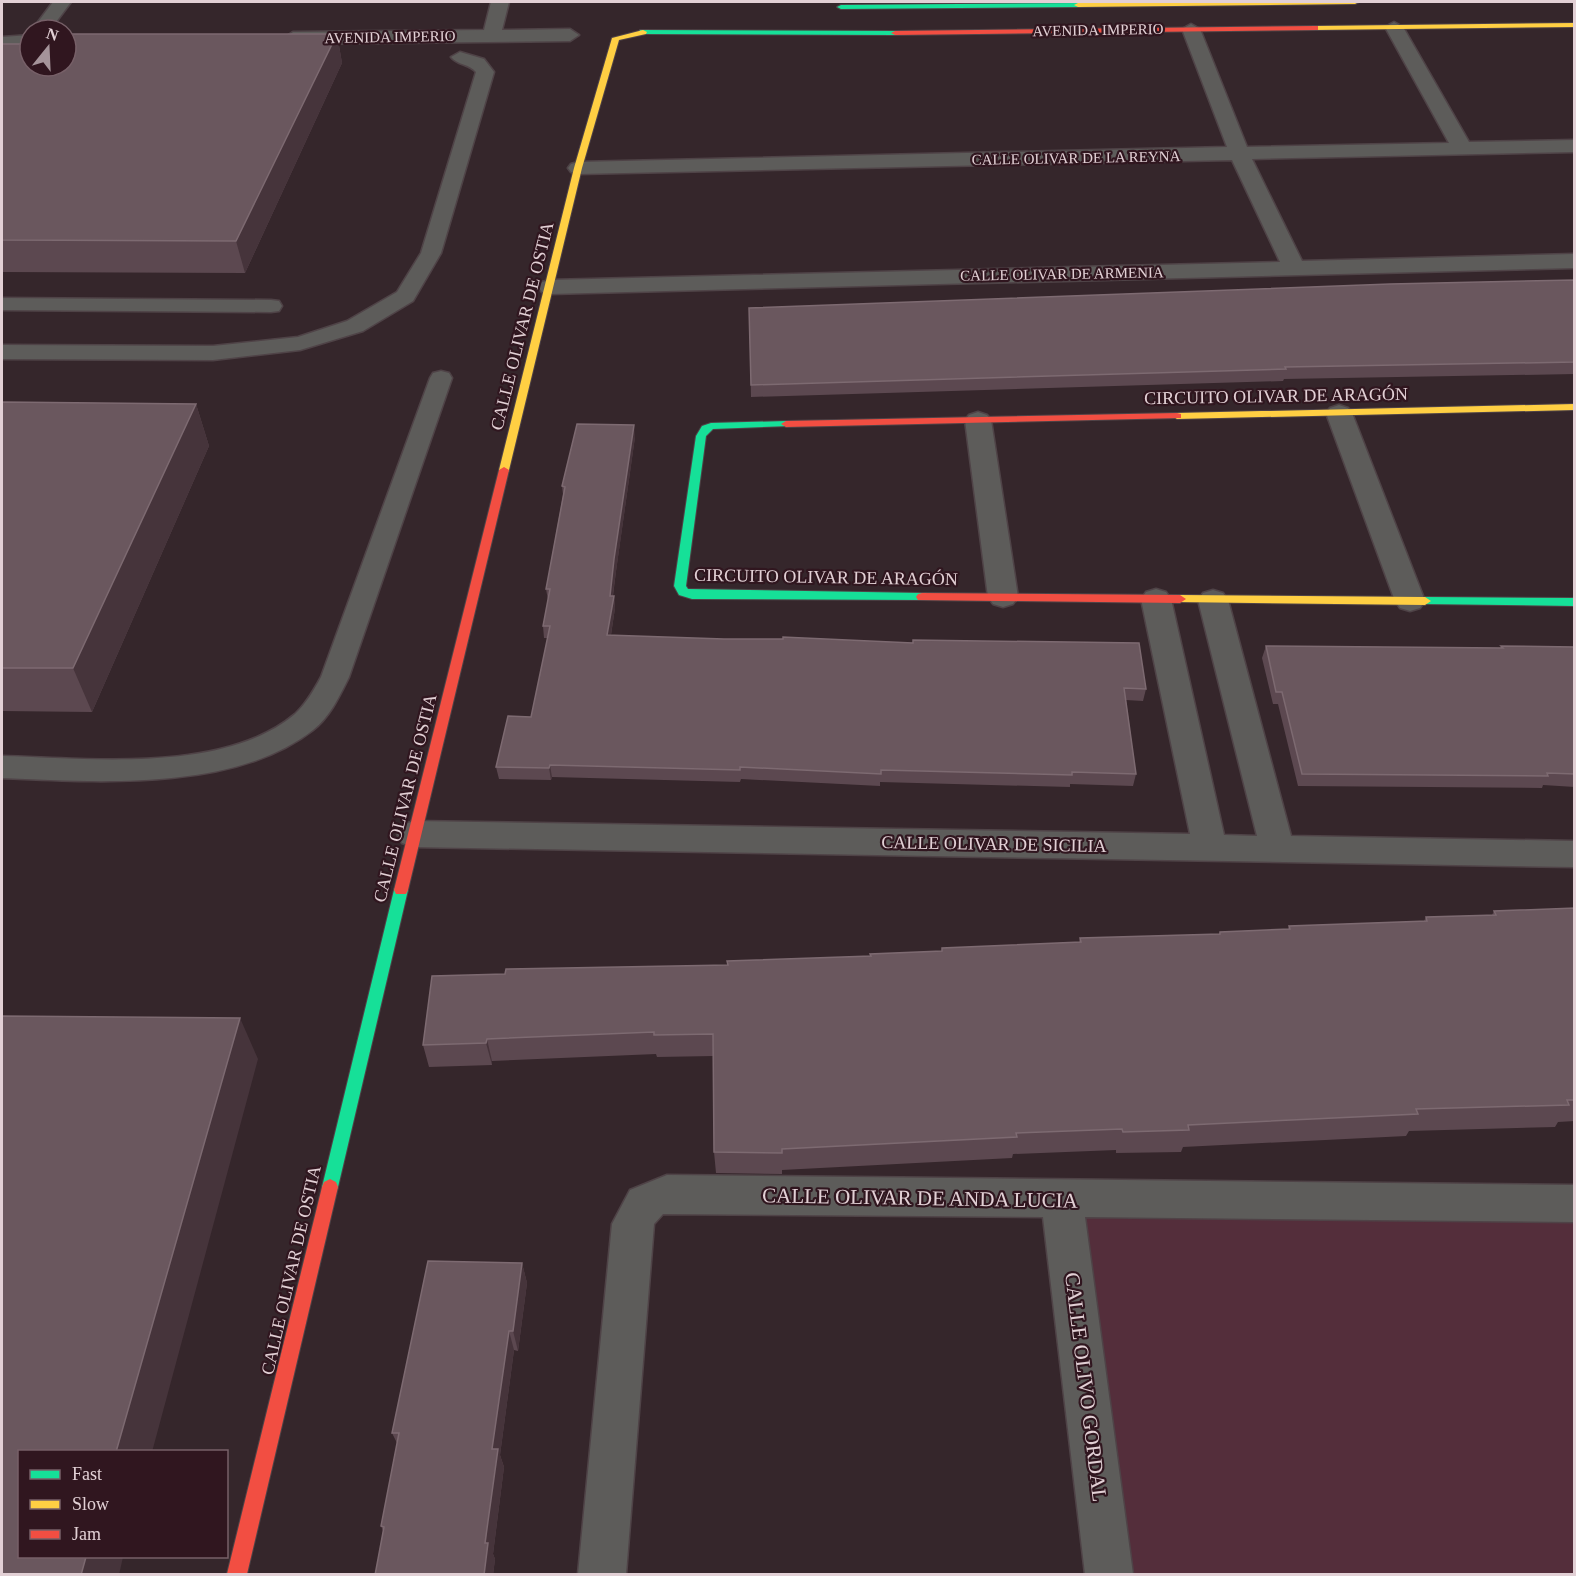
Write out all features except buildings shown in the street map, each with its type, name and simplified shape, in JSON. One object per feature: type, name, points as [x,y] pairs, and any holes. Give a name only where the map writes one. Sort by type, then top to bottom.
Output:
[{"type":"street","points":[[50,18],[62,2]]},
{"type":"street","points":[[492,35],[500,2]]},
{"type":"street","name":"AVENIDA IMPERIO","points":[[841,4],[1355,2]]},
{"type":"street","points":[[841,4],[850,33]]},
{"type":"street","name":"AVENIDA IMPERIO","points":[[621,34],[1575,25]]},
{"type":"street","points":[[1394,27],[1463,149]]},
{"type":"street","points":[[1191,29],[1240,155],[1294,268]]},
{"type":"street","name":"AVENIDA IMPERIO","points":[[279,38],[570,34]]},
{"type":"street","name":"CALLE OLIVAR DE OSTIA","points":[[237,1575],[414,834],[578,168],[614,41],[621,34]]},
{"type":"street","points":[[2,42],[18,41]]},
{"type":"street","name":"CALLE OLIVAR DE LA REYNA","points":[[578,168],[1575,146]]},
{"type":"street","name":"CALLE OLIVAR DE ARMENIA","points":[[550,287],[1575,261]]},
{"type":"street","name":"CIRCUITO OLIVAR DE ARAGÓN","points":[[1575,407],[706,428],[701,436],[680,586],[683,592],[692,595],[1575,602]]},
{"type":"street","points":[[1340,413],[1410,601]]},
{"type":"street","points":[[978,420],[1003,597]]},
{"type":"street","points":[[1156,599],[1210,848]]},
{"type":"street","points":[[1213,600],[1278,850]]},
{"type":"street","name":"CALLE OLIVAR DE SICILIA","points":[[414,834],[1575,854]]},
{"type":"street","name":"CALLE OLIVAR DE ANDA LUCIA","points":[[602,1575],[633,1224],[638,1209],[649,1197],[667,1194],[1575,1204]]},
{"type":"street","name":"CALLE OLIVO GORDAL","points":[[1062,1200],[1109,1575]]},
{"type":"lane","points":[[2,352],[213,353],[248,351],[300,343],[355,326],[405,296],[431,253],[485,72],[478,63],[460,57]]},
{"type":"lane","points":[[2,304],[271,306]]},
{"type":"lane","points":[[2,767],[151,767],[213,762],[266,745],[303,723],[323,702],[335,677],[441,378]]},
{"type":"shaded area","points":[[1066,1202],[1574,1207],[1574,1574],[1111,1574]]},
{"type":"traffic: fast","points":[[841,7],[1078,5]]},
{"type":"traffic: fast","points":[[643,32],[895,33]]},
{"type":"traffic: fast","points":[[786,424],[711,426],[706,428],[701,436],[680,586],[683,592],[692,595],[922,597]]},
{"type":"traffic: fast","points":[[1425,601],[1574,602]]},
{"type":"traffic: fast","points":[[330,1187],[401,890]]},
{"type":"traffic: slow","points":[[1078,5],[1355,2]]},
{"type":"traffic: slow","points":[[1315,28],[1574,25]]},
{"type":"traffic: slow","points":[[504,470],[578,168],[616,38],[643,32]]},
{"type":"traffic: slow","points":[[1177,416],[1574,407]]},
{"type":"traffic: slow","points":[[1180,599],[1425,601]]},
{"type":"traffic: jam","points":[[895,33],[1315,28]]},
{"type":"traffic: jam","points":[[786,424],[1177,416]]},
{"type":"traffic: jam","points":[[401,890],[504,470]]},
{"type":"traffic: jam","points":[[922,597],[1180,599]]},
{"type":"traffic: jam","points":[[237,1574],[330,1187]]}]
